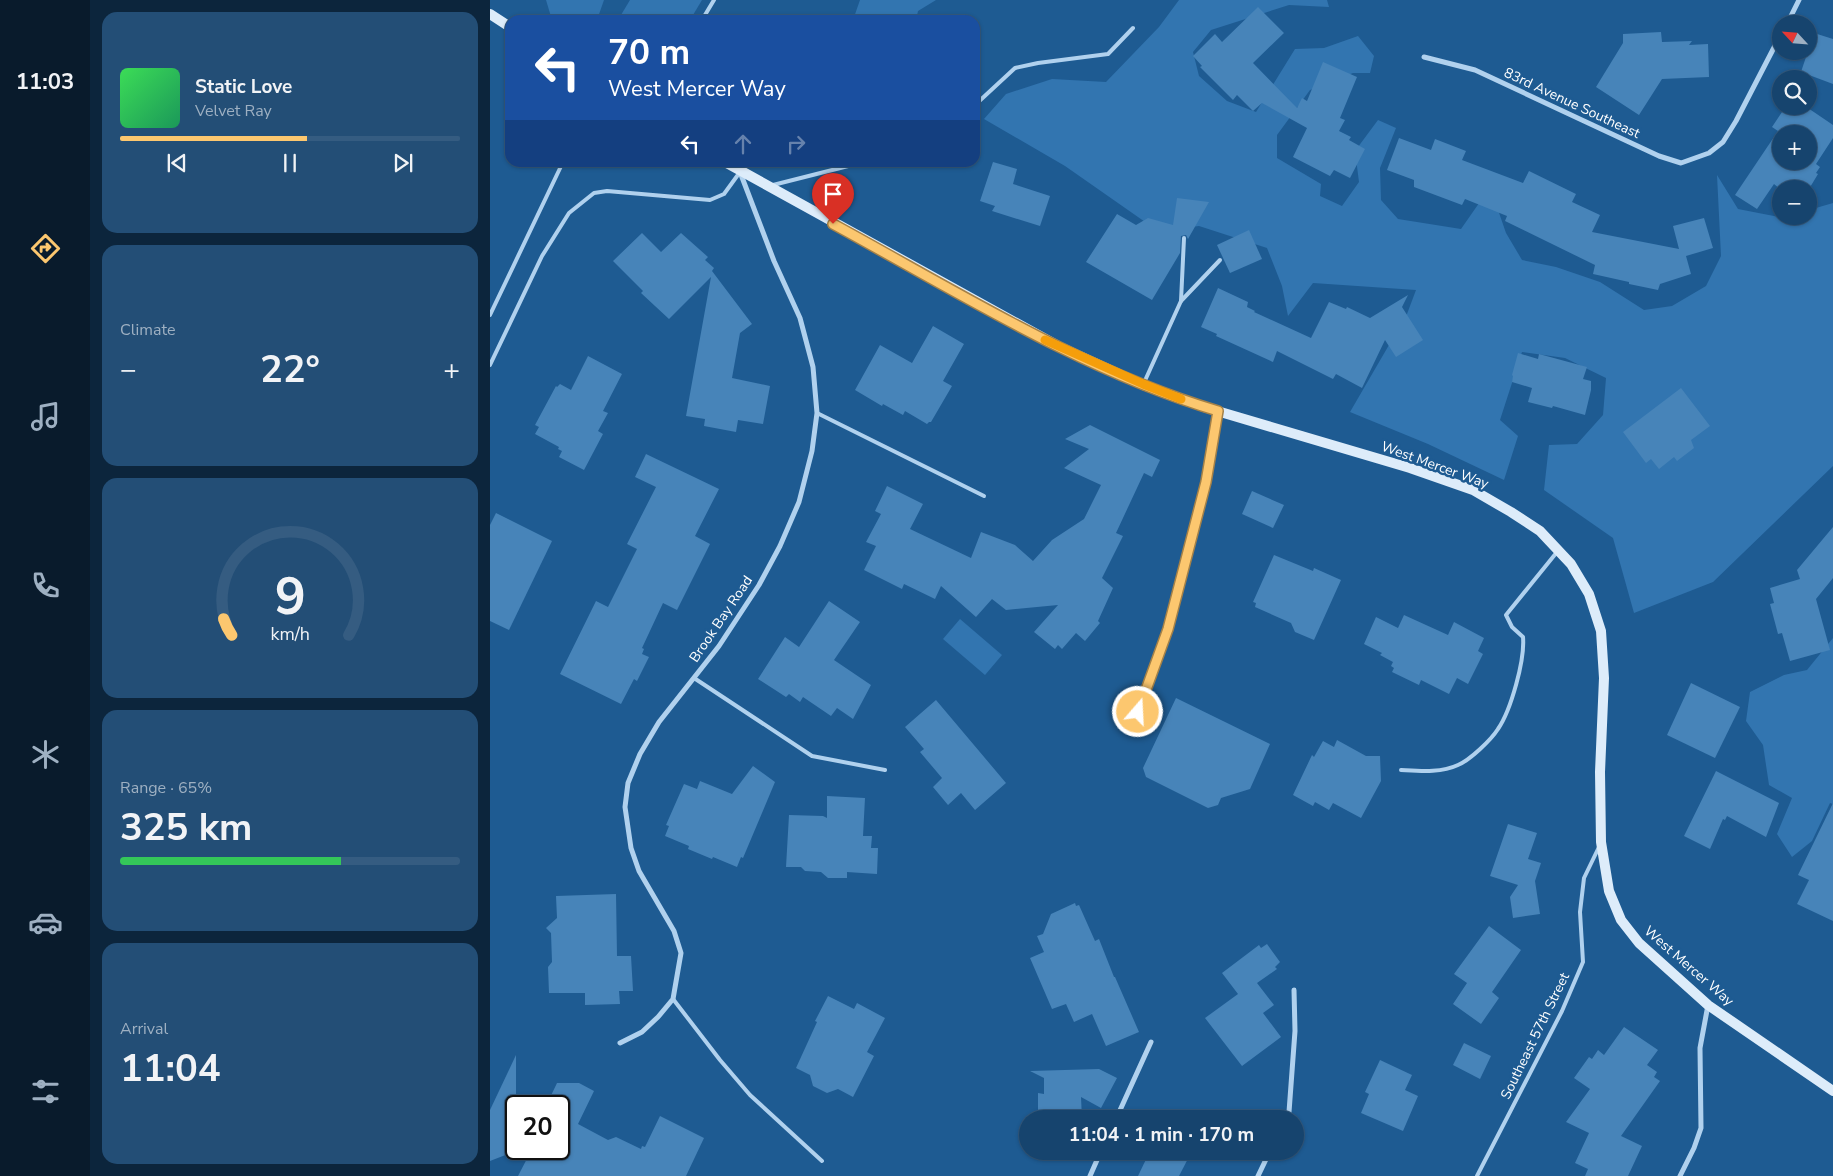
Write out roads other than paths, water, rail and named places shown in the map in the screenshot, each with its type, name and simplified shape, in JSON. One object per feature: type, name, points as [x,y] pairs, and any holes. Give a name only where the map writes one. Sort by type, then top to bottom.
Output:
[{"type":"street","points":[[1792,15],[1799,0]]},
{"type":"street","points":[[490,14],[505,24]]},
{"type":"street","name":"83rd Avenue Southeast","points":[[1424,57],[1475,70],[1660,156],[1681,163],[1709,153],[1723,142],[1772,51]]},
{"type":"street","name":"West Mercer Way","points":[[732,167],[1058,346],[1143,384],[1218,411],[1410,468],[1473,490],[1540,531],[1571,564],[1589,594],[1601,631],[1604,678],[1600,772],[1601,842],[1609,891],[1621,920],[1639,943],[1708,1004],[1833,1091]]},
{"type":"street","name":"Brook Bay Road","points":[[674,999],[681,953],[674,931],[639,871],[631,848],[625,807],[628,783],[640,754],[659,722],[719,646],[754,593],[780,546],[798,502],[812,450],[817,413],[813,367],[800,318],[774,261],[740,172]]},
{"type":"street","points":[[1289,1110],[1295,1031],[1294,990]]},
{"type":"street","points":[[620,1043],[642,1032],[674,999]]},
{"type":"street","points":[[1680,1176],[1694,1148],[1701,1128],[1700,1048],[1708,1004]]},
{"type":"street","points":[[1120,1110],[1151,1042]]},
{"type":"street","points":[[1090,1176],[1097,1160]]},
{"type":"street","points":[[1258,1176],[1266,1160]]},
{"type":"lane","points":[[705,15],[714,0]]},
{"type":"lane","points":[[980,100],[1015,68],[1038,62],[1108,54],[1133,28]]},
{"type":"lane","points":[[490,315],[561,167]]},
{"type":"lane","points":[[766,187],[844,167]]},
{"type":"lane","points":[[490,365],[542,256],[569,212],[594,193],[608,191],[710,200],[724,194],[740,172]]},
{"type":"lane","points":[[1180,301],[1184,238]]},
{"type":"lane","points":[[1143,384],[1180,301],[1220,260]]},
{"type":"lane","points":[[1138,712],[1168,629],[1206,482],[1218,411]]},
{"type":"lane","points":[[817,413],[984,496]]},
{"type":"lane","points":[[1401,770],[1430,772],[1459,765],[1480,749],[1498,729],[1515,688],[1524,650],[1523,637],[1512,627],[1506,615],[1559,551]]},
{"type":"lane","points":[[694,678],[805,753],[885,770]]},
{"type":"lane","name":"Southeast 57th Street","points":[[1477,1176],[1562,1012],[1583,962],[1580,912],[1584,878],[1601,842]]},
{"type":"lane","points":[[674,999],[720,1060],[750,1095],[822,1161]]}]
